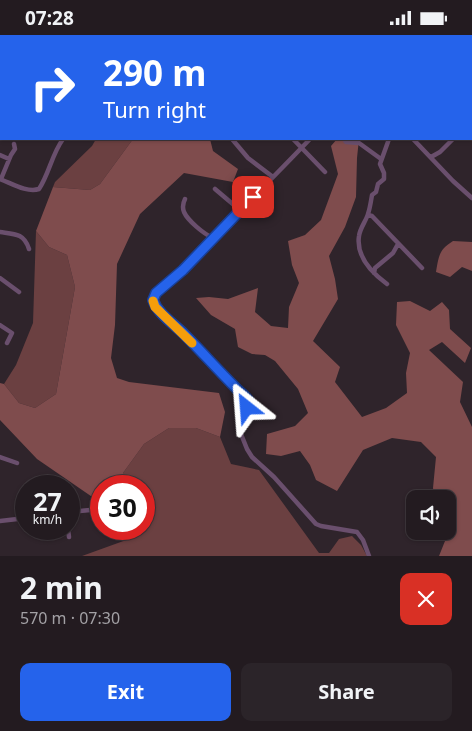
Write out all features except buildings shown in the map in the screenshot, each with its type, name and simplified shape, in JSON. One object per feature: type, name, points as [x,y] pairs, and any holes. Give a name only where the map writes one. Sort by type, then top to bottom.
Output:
[{"type":"street","points":[[14,144],[15,149],[0,179],[33,190],[39,189],[62,140]]},
{"type":"street","points":[[233,140],[248,158],[273,177]]},
{"type":"street","points":[[293,140],[325,172]]},
{"type":"street","points":[[309,140],[183,270],[156,293],[153,300],[155,307],[183,333],[211,364],[247,396],[250,403],[241,417],[240,423],[241,434],[252,457],[274,477],[316,523],[321,526],[357,532],[363,540],[369,556]]},
{"type":"street","points":[[345,140],[346,142],[359,143],[380,159]]},
{"type":"street","points":[[387,284],[374,273],[362,255],[358,242],[359,233],[368,215],[372,195],[376,192],[378,184],[384,179],[380,159],[389,140]]},
{"type":"street","points":[[414,140],[452,181],[472,199]]},
{"type":"street","points":[[431,157],[440,152],[452,140]]},
{"type":"street","points":[[0,155],[9,159]]},
{"type":"street","points":[[214,189],[241,211]]},
{"type":"street","points":[[185,199],[183,207],[186,215],[212,238]]},
{"type":"street","points":[[368,215],[372,216],[422,269]]},
{"type":"street","points":[[0,231],[19,235],[26,241],[29,249]]},
{"type":"street","points":[[374,273],[375,268],[393,253],[398,244]]},
{"type":"street","points":[[0,278],[19,292]]},
{"type":"street","points":[[0,325],[12,333],[7,343]]},
{"type":"street","points":[[0,457],[17,463]]},
{"type":"street","points":[[0,521],[15,520]]},
{"type":"shaded area","points":[[95,140],[132,140],[100,184],[90,190],[53,187],[55,182],[92,146]]},
{"type":"shaded area","points":[[132,140],[210,140],[213,151],[238,169],[233,182],[184,173],[140,214],[117,264],[115,325],[111,358],[117,378],[129,382],[219,393],[225,412],[220,437],[196,428],[169,428],[144,444],[123,475],[90,475],[90,495],[80,489],[80,475],[60,475],[37,459],[0,420],[0,383],[4,384],[19,403],[35,408],[56,394],[75,287],[67,255],[49,247],[36,231],[53,187],[90,190],[100,184]]},
{"type":"shaded area","points":[[336,140],[359,140],[356,197],[345,227],[329,256],[338,299],[313,341],[340,367],[335,382],[362,417],[386,408],[407,393],[406,373],[410,353],[396,325],[397,302],[410,301],[430,311],[442,302],[449,310],[450,329],[471,348],[465,363],[442,342],[429,350],[463,382],[460,402],[472,427],[472,556],[439,556],[445,540],[456,540],[456,490],[433,490],[436,457],[421,442],[392,438],[363,450],[337,491],[316,480],[310,465],[300,451],[281,456],[266,454],[267,434],[295,426],[308,413],[298,389],[275,361],[265,355],[252,354],[238,347],[235,329],[211,315],[196,298],[228,299],[258,288],[255,312],[271,326],[288,328],[289,307],[299,283],[292,265],[288,241],[305,235],[321,220],[338,174],[331,146]]},
{"type":"shaded area","points":[[36,231],[49,247],[67,255],[75,287],[56,394],[35,408],[19,403],[4,384],[16,365],[33,323]]},
{"type":"shaded area","points":[[453,241],[472,242],[472,271],[462,267],[450,277],[436,272],[440,253]]},
{"type":"shaded area","points":[[169,428],[196,428],[220,437],[231,464],[259,470],[319,553],[329,553],[339,539],[352,536],[361,545],[367,556],[82,556],[126,540],[155,540],[155,475],[123,475],[144,444]]},
{"type":"slow traffic","points":[[153,301],[155,307],[192,343]]},
{"type":"route","points":[[247,408],[250,403],[247,396],[211,364],[183,333],[155,307],[153,300],[156,293],[183,270],[253,197]]}]
